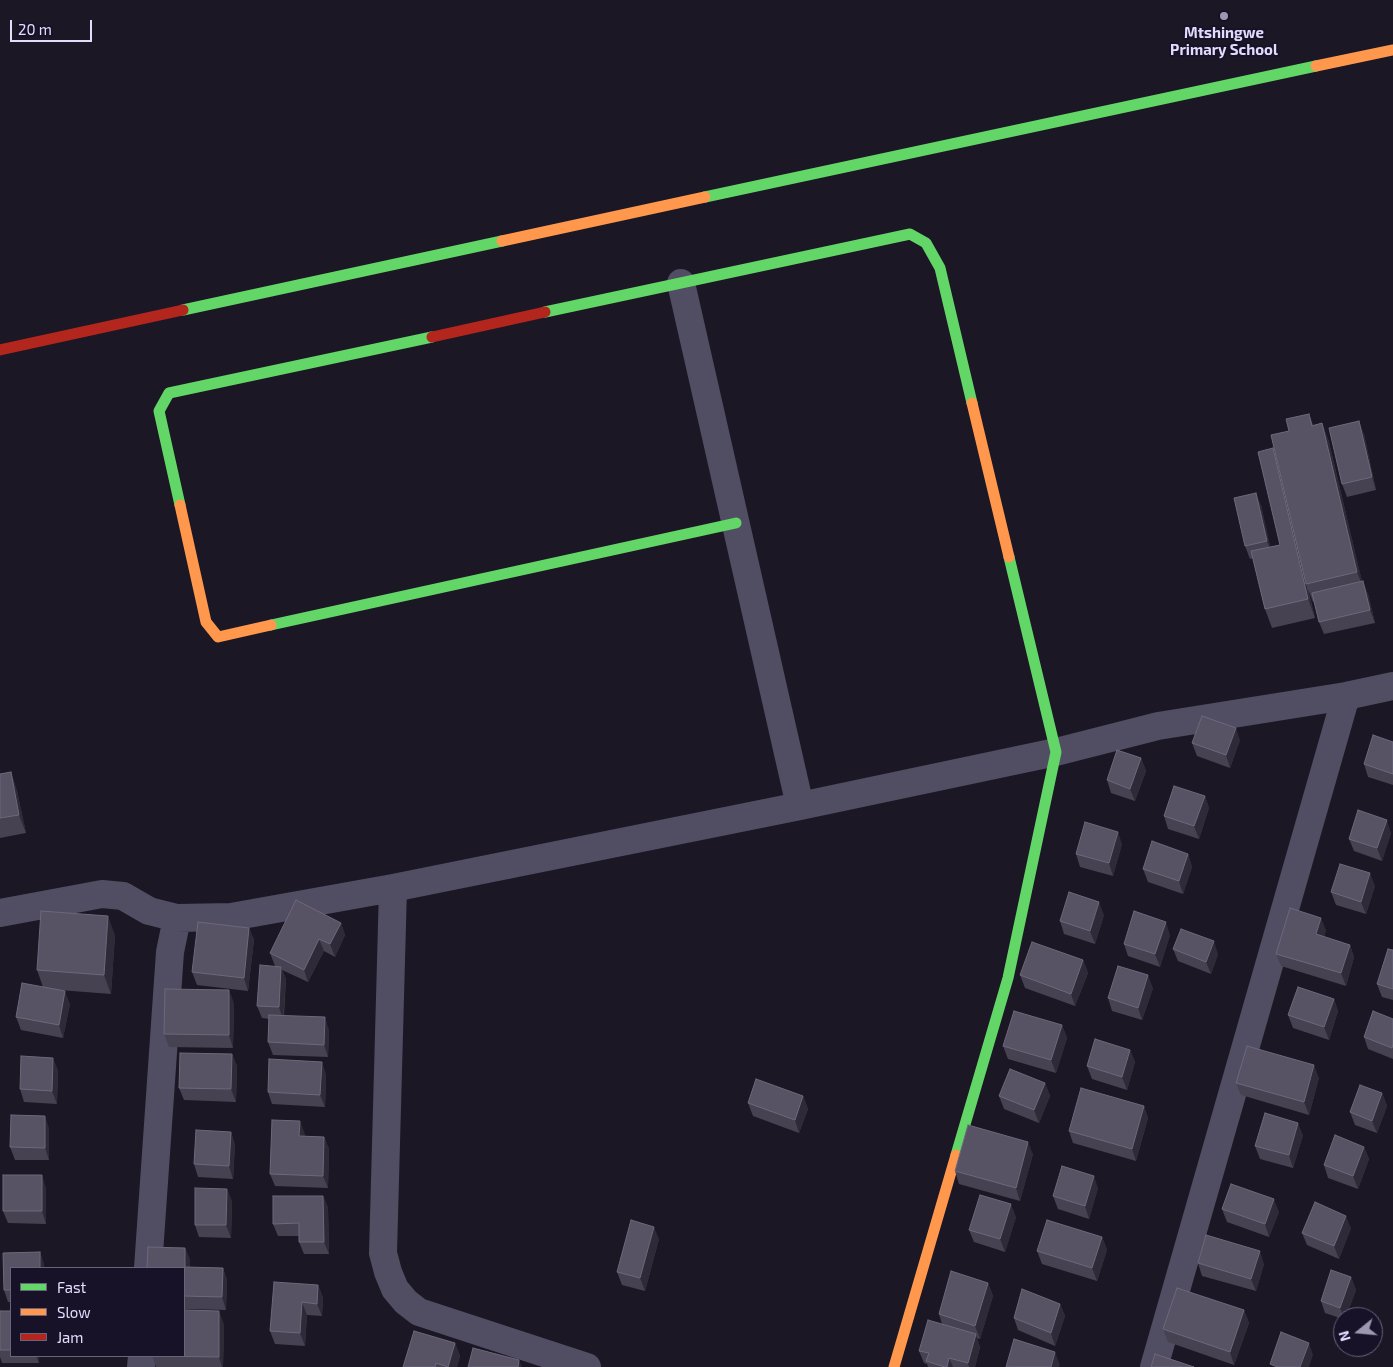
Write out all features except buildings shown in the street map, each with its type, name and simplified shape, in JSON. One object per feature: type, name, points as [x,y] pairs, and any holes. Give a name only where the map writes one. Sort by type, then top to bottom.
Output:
[{"type":"street","points":[[0,350],[1132,104],[1393,50]]},
{"type":"street","points":[[736,523],[218,637],[206,622],[159,411],[169,393],[910,234],[926,243],[940,268],[1056,752],[1008,978],[894,1367]]},
{"type":"street","points":[[681,283],[800,806]]},
{"type":"street","points":[[0,914],[102,894],[123,896],[149,912],[177,918],[231,917],[393,888],[800,806],[1056,752],[1158,726],[1346,696],[1393,686]]},
{"type":"street","points":[[1154,1367],[1346,696]]},
{"type":"street","points":[[393,888],[383,1253],[388,1272],[396,1289],[406,1302],[419,1312],[587,1367]]},
{"type":"street","points":[[148,1267],[170,952],[177,918]]},
{"type":"traffic: fast","points":[[705,197],[1316,66]]},
{"type":"traffic: fast","points":[[545,312],[910,234],[926,243],[940,268],[972,403]]},
{"type":"traffic: fast","points":[[183,310],[502,241]]},
{"type":"traffic: fast","points":[[180,505],[159,411],[169,393],[432,337]]},
{"type":"traffic: fast","points":[[271,625],[736,523]]},
{"type":"traffic: fast","points":[[956,1155],[1008,978],[1056,752],[1009,557]]},
{"type":"traffic: slow","points":[[1316,66],[1393,50]]},
{"type":"traffic: slow","points":[[502,241],[705,197]]},
{"type":"traffic: slow","points":[[972,403],[1009,557]]},
{"type":"traffic: slow","points":[[180,505],[206,622],[218,637],[271,625]]},
{"type":"traffic: slow","points":[[894,1367],[956,1155]]},
{"type":"traffic: jam","points":[[0,350],[183,310]]},
{"type":"traffic: jam","points":[[432,337],[545,312]]},
{"type":"place","name":"Mtshingwe Primary School","points":[[1224,16]]}]
